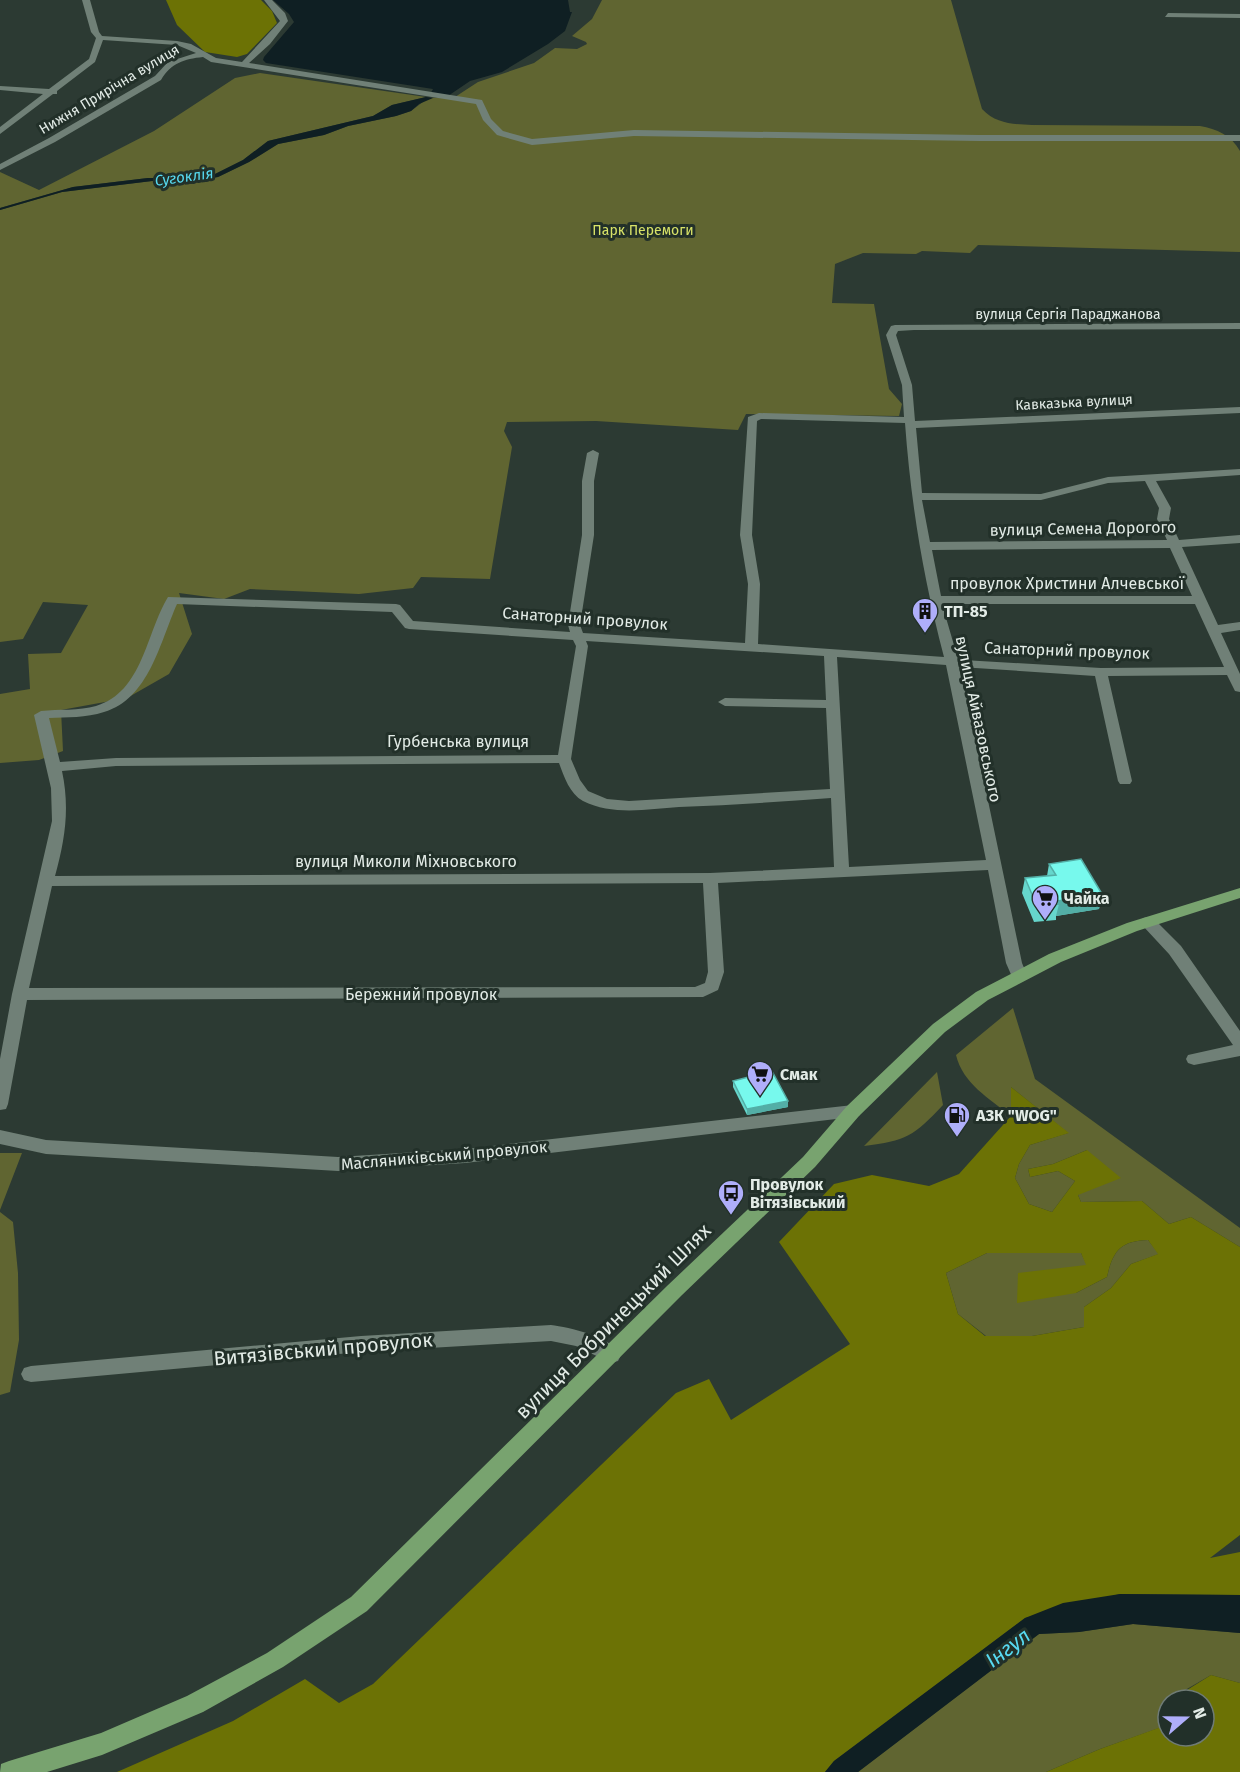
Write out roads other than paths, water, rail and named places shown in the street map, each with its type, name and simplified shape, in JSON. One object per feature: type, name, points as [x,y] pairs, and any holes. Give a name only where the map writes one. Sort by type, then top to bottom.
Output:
[{"type":"main road","name":"вулиця Бобринецький Шлях","points":[[9,1772],[102,1744],[195,1704],[275,1660],[358,1604],[808,1162],[853,1111],[939,1028],[982,996],[1055,958],[1148,922],[1240,893]]},
{"type":"street","points":[[86,0],[95,32],[100,38],[177,43],[188,46],[214,60],[479,102],[488,120],[500,133],[532,142],[634,133],[969,138],[1240,138]]},
{"type":"street","points":[[243,65],[284,21],[282,15],[268,0]]},
{"type":"street","points":[[1167,15],[1240,16]]},
{"type":"street","points":[[0,131],[54,92],[92,60],[100,38]]},
{"type":"street","name":"Нижня Прирічна вулиця","points":[[0,167],[52,140],[158,78],[161,72],[184,56],[201,55]]},
{"type":"street","points":[[0,88],[54,92]]},
{"type":"street","name":"вулиця Сергія Параджанова","points":[[895,328],[1240,327]]},
{"type":"street","name":"вулиця Айвазовського","points":[[895,328],[891,335],[907,385],[916,496],[935,600],[952,661],[993,865],[1014,963],[1019,975]]},
{"type":"street","name":"Кавказька вулиця","points":[[751,646],[754,584],[746,535],[752,418],[759,416],[909,422],[1240,410]]},
{"type":"street","points":[[593,453],[588,481],[588,536],[574,626],[582,646],[564,759],[576,785],[586,796],[602,802],[624,804],[838,793]]},
{"type":"street","points":[[916,496],[1041,497],[1108,480],[1240,472]]},
{"type":"street","name":"провулок Христини Алчевської","points":[[1149,478],[1165,508],[1163,519],[1240,688]]},
{"type":"street","name":"вулиця Семена Дорогого","points":[[926,546],[1174,544],[1240,538]]},
{"type":"street","name":"Санаторний провулок","points":[[53,768],[41,715],[101,709],[118,701],[141,675],[172,600],[396,608],[409,625],[751,646],[952,661],[962,664],[1101,672],[1232,671]]},
{"type":"street","name":"провулок Христини Алчевської","points":[[935,600],[1199,600]]},
{"type":"street","points":[[1212,630],[1240,626]]},
{"type":"street","points":[[830,653],[842,872]]},
{"type":"street","points":[[1101,672],[1125,781]]},
{"type":"street","points":[[726,702],[832,704]]},
{"type":"street","name":"Гурбенська вулиця","points":[[53,768],[116,762],[564,759]]},
{"type":"street","points":[[0,1104],[20,994],[58,835],[60,810],[53,768]]},
{"type":"street","name":"вулиця Миколи Міхновського","points":[[46,881],[710,878],[993,865]]},
{"type":"street","name":"Бережний провулок","points":[[20,994],[697,993],[712,986],[716,972],[710,878]]},
{"type":"street","points":[[1148,922],[1175,950],[1240,1043]]},
{"type":"street","points":[[1194,1059],[1240,1050]]},
{"type":"street","name":"Масляниківський провулок","points":[[0,1137],[46,1147],[338,1164],[465,1156],[853,1111]]},
{"type":"street","name":"Витязівський провулок","points":[[32,1374],[361,1344],[551,1333],[566,1334],[586,1340],[611,1355]]},
{"type":"water","points":[[273,0],[568,0],[570,12],[572,12],[565,31],[548,44],[502,72],[470,81],[448,96],[431,93],[433,89],[266,63],[263,60],[264,57],[294,22],[289,14]]},
{"type":"water","points":[[426,97],[433,98],[419,104],[411,111],[396,116],[348,126],[324,135],[278,144],[218,177],[187,182],[152,181],[62,192],[0,210],[0,208],[73,187],[148,178],[193,179],[213,175],[243,160],[268,141],[373,116],[392,105]]},
{"type":"water","name":"Інгул","points":[[1120,1594],[1240,1595],[1240,1633],[1133,1624],[1079,1632],[1039,1634],[858,1772],[825,1772],[834,1761],[1025,1618],[1063,1603]]},
{"type":"place","name":"ТП-85","points":[[925,634]]},
{"type":"place","name":"Чайка","points":[[1045,921]]},
{"type":"place","name":"Смак","points":[[760,1097]]},
{"type":"place","name":"АЗК \"WOG\"","points":[[957,1138]]},
{"type":"place","name":"Провулок Вітязівський","points":[[731,1216]]},
{"type":"water label","name":"Сугоклія","points":[[184,177]]},
{"type":"park label","name":"Парк Перемоги","points":[[643,230]]}]
